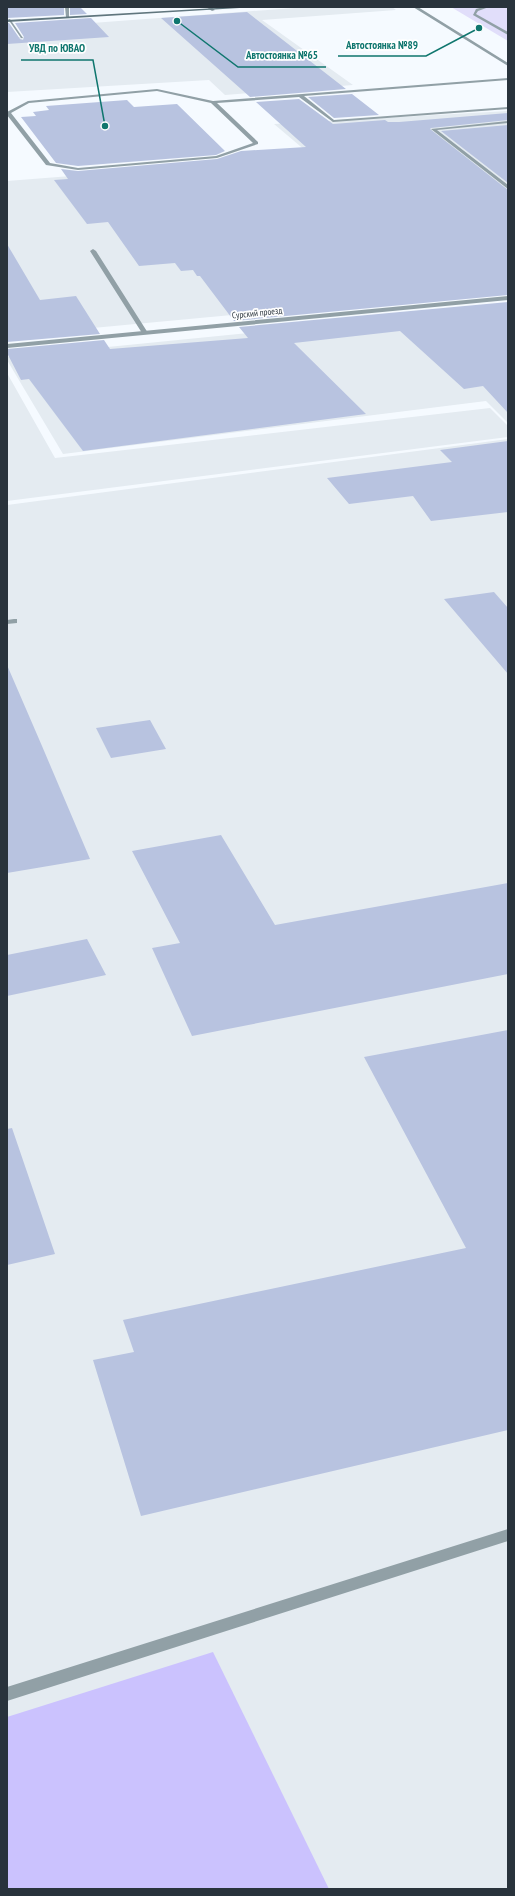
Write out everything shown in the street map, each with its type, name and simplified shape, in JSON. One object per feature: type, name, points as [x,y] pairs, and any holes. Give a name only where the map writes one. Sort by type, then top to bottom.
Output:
[{"type":"street","points":[[67,7],[68,17]]},
{"type":"street","points":[[208,7],[213,10]]},
{"type":"street","points":[[8,21],[254,7]]},
{"type":"street","points":[[415,7],[508,65]]},
{"type":"street","points":[[487,7],[477,10],[474,14],[508,34]]},
{"type":"street","points":[[8,21],[22,37]]},
{"type":"street","points":[[213,102],[256,143],[216,157],[78,169],[48,164],[8,112],[28,102],[48,99],[157,90],[213,102],[508,79]]},
{"type":"street","points":[[300,95],[333,121],[508,108]]},
{"type":"street","points":[[508,122],[433,129],[508,187]]},
{"type":"street","points":[[93,251],[145,333]]},
{"type":"street","name":"Сурский проезд","points":[[7,346],[508,298]]},
{"type":"street","points":[[7,1694],[508,1536]]},
{"type":"shaded area","points":[[308,7],[392,7],[396,10],[262,20],[353,85],[225,95],[209,80],[7,92],[7,38],[101,31],[92,23]]},
{"type":"shaded area","points":[[451,7],[508,7],[508,41]]},
{"type":"shaded area","points":[[508,111],[508,289],[7,336],[7,181],[313,157],[274,124]]},
{"type":"shaded area","points":[[508,307],[508,423],[486,401],[63,454],[7,360],[7,357]]},
{"type":"shaded area","points":[[7,373],[55,458],[490,408],[508,426],[508,437],[7,501]]},
{"type":"shaded area","points":[[508,439],[508,1889],[7,1889],[7,505]]},
{"type":"shaded area","points":[[213,1652],[329,1889],[7,1889],[7,1717]]},
{"type":"building","points":[[7,7],[64,7],[64,15],[7,18]]},
{"type":"building","points":[[70,7],[80,7],[87,14],[70,15]]},
{"type":"building","points":[[247,12],[346,89],[250,97],[161,18]]},
{"type":"building","points":[[91,18],[109,37],[7,44],[7,23],[9,23],[20,39],[23,40],[24,37],[15,23]]},
{"type":"building","points":[[352,94],[379,115],[334,118],[308,97]]},
{"type":"building","points":[[299,99],[333,124],[385,120],[388,122],[399,122],[508,113],[508,120],[430,129],[508,190],[508,295],[234,321],[200,276],[197,276],[193,270],[181,271],[175,263],[139,266],[108,222],[87,224],[54,180],[68,179],[61,169],[78,171],[217,159],[241,151],[306,147],[256,102]]},
{"type":"building","points":[[127,100],[134,107],[177,104],[225,151],[216,155],[78,166],[56,163],[21,117],[36,116],[33,112],[49,110],[46,106]]},
{"type":"building","points":[[508,125],[508,183],[441,131]]},
{"type":"building","points":[[7,244],[40,300],[76,296],[100,334],[7,342]]},
{"type":"building","points":[[508,302],[508,413],[483,386],[464,389],[400,331],[294,343],[366,414],[83,451],[29,379],[21,380],[7,353],[7,349],[104,340],[110,349],[248,338],[239,327]]},
{"type":"building","points":[[508,441],[508,512],[431,521],[413,496],[349,504],[327,478],[452,462],[440,450]]},
{"type":"building","points":[[494,592],[508,608],[508,674],[444,599]]},
{"type":"building","points":[[7,665],[42,746],[90,859],[7,873]]},
{"type":"building","points":[[150,720],[166,749],[111,758],[96,728]]},
{"type":"building","points":[[221,835],[275,925],[508,883],[508,974],[192,1036],[152,948],[180,943],[132,851]]},
{"type":"building","points":[[87,939],[106,975],[7,996],[7,955]]},
{"type":"building","points":[[508,1030],[508,1430],[141,1516],[93,1360],[134,1352],[123,1320],[466,1248],[364,1057]]},
{"type":"building","points":[[12,1128],[55,1254],[7,1265],[7,1129]]},
{"type":"place","name":"Автостоянка №65","points":[[177,21]]},
{"type":"place","name":"Автостоянка №89","points":[[479,28]]},
{"type":"place","name":"УВД по ЮВАО","points":[[105,126]]}]
